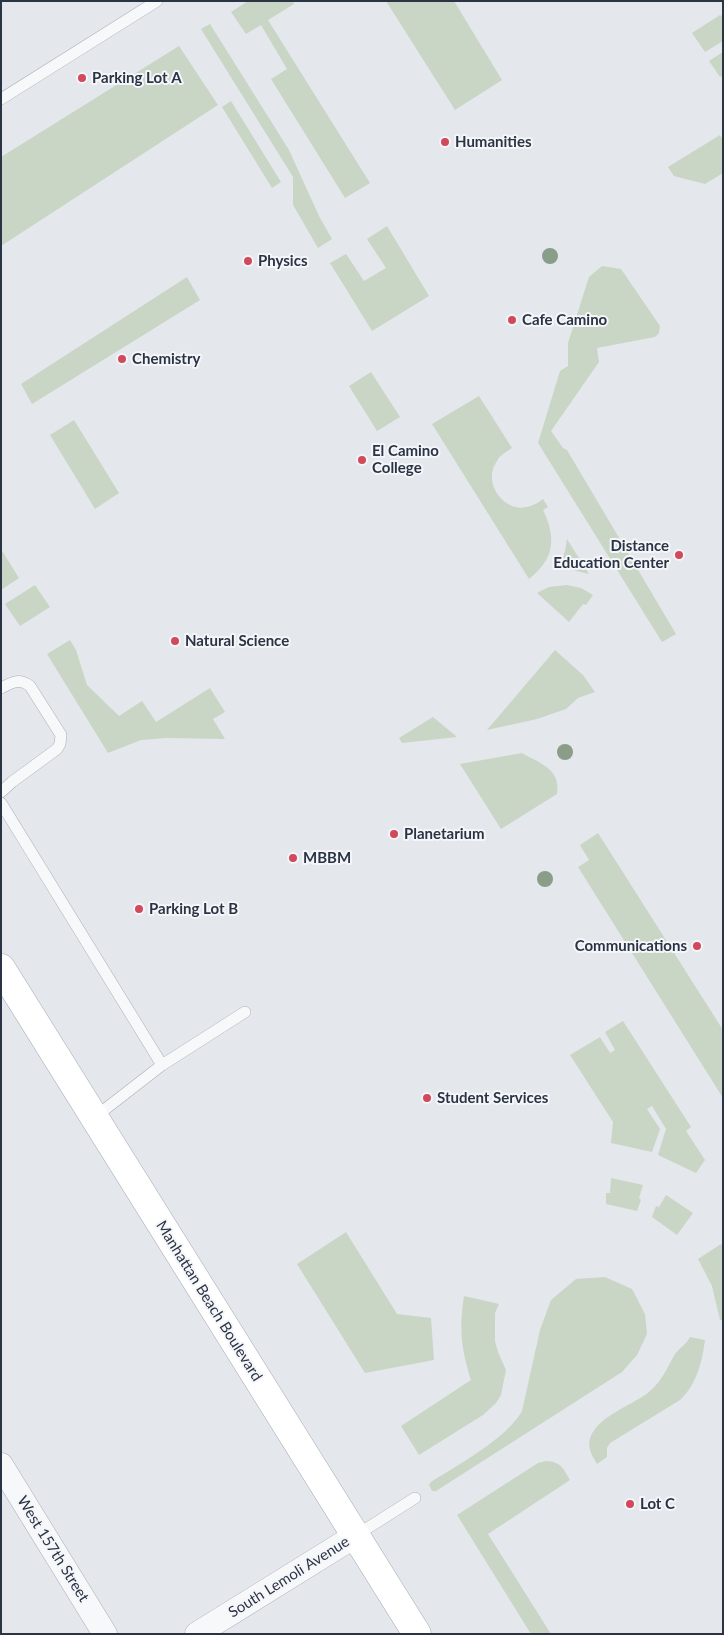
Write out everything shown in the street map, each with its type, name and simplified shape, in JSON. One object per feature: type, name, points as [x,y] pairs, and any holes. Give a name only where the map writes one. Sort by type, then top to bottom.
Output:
[{"type":"main road","name":"Manhattan Beach Boulevard","points":[[1,968],[417,1634]]},
{"type":"street","name":"West 157th Street","points":[[1,1465],[105,1634]]},
{"type":"street","name":"South Lemoli Avenue","points":[[197,1634],[355,1536]]},
{"type":"lane","points":[[1,99],[157,1]]},
{"type":"lane","points":[[1,688],[16,680],[24,681],[30,686],[61,735],[60,744],[57,749],[1,792]]},
{"type":"lane","points":[[1,803],[162,1065]]},
{"type":"lane","points":[[95,1117],[162,1065],[245,1012]]},
{"type":"lane","points":[[355,1536],[415,1498]]},
{"type":"green space","points":[[248,1],[293,1],[294,4],[268,20],[370,183],[345,198],[271,79],[287,69],[261,25],[246,34],[231,12]]},
{"type":"green space","points":[[386,1],[454,1],[502,80],[455,110]]},
{"type":"green space","points":[[720,15],[723,17],[723,41],[705,52],[692,33]]},
{"type":"green space","points":[[210,24],[289,150],[319,216],[332,239],[318,248],[293,205],[293,177],[201,29]]},
{"type":"green space","points":[[179,46],[218,105],[1,246],[1,157]]},
{"type":"green space","points":[[723,52],[723,75],[720,77],[709,61]]},
{"type":"green space","points":[[231,101],[281,182],[272,188],[222,107]]},
{"type":"green space","points":[[720,135],[723,140],[723,173],[705,184],[674,176],[668,167]]},
{"type":"green space","points":[[387,226],[429,296],[372,331],[330,263],[346,254],[364,281],[386,268],[367,239]]},
{"type":"green space","points":[[602,266],[621,269],[660,326],[659,333],[655,337],[597,348],[599,362],[551,431],[563,448],[567,450],[676,634],[662,642],[538,443],[560,371],[568,366],[568,343],[589,277]]},
{"type":"green space","points":[[187,277],[200,300],[32,404],[21,384]]},
{"type":"green space","points":[[371,372],[400,417],[377,431],[349,386]]},
{"type":"green space","points":[[479,396],[512,448],[500,457],[494,467],[492,479],[496,492],[504,501],[514,507],[527,507],[543,499],[548,507],[543,510],[550,530],[551,548],[544,564],[529,579],[432,424]]},
{"type":"green space","points":[[74,420],[119,493],[95,509],[50,435]]},
{"type":"green space","points":[[567,539],[589,574],[569,569],[559,569]]},
{"type":"green space","points":[[1,549],[19,578],[1,590]]},
{"type":"green space","points":[[35,585],[50,607],[20,626],[5,604]]},
{"type":"green space","points":[[567,585],[581,588],[593,595],[569,622],[537,593],[549,587]]},
{"type":"green space","points":[[70,640],[76,650],[87,685],[119,716],[142,701],[156,722],[210,688],[225,712],[213,719],[225,739],[166,738],[141,740],[108,753],[47,654]]},
{"type":"green space","points":[[555,650],[583,675],[595,692],[578,698],[566,709],[537,719],[487,730]]},
{"type":"green space","points":[[433,717],[457,737],[402,743],[399,738]]},
{"type":"green space","points":[[522,753],[542,764],[553,773],[556,779],[557,794],[501,829],[460,764]]},
{"type":"green space","points":[[598,833],[723,1030],[723,1098],[578,867],[589,860],[580,845]]},
{"type":"green space","points":[[623,1021],[691,1127],[686,1131],[705,1160],[696,1173],[658,1155],[666,1129],[652,1106],[647,1109],[660,1129],[652,1152],[611,1143],[613,1122],[570,1055],[600,1037],[610,1053],[615,1050],[605,1032]]},
{"type":"green space","points":[[611,1178],[643,1185],[637,1211],[606,1204],[606,1193],[610,1193]]},
{"type":"green space","points":[[666,1195],[693,1213],[677,1235],[652,1217],[656,1206],[659,1207]]},
{"type":"green space","points":[[346,1232],[397,1314],[431,1318],[434,1360],[365,1373],[297,1264]]},
{"type":"green space","points":[[721,1244],[723,1247],[723,1320],[720,1320],[712,1286],[698,1259]]},
{"type":"green space","points":[[605,1277],[632,1289],[645,1314],[647,1334],[637,1355],[622,1372],[436,1491],[432,1491],[429,1485],[431,1482],[494,1441],[515,1421],[522,1411],[540,1330],[551,1300],[576,1279]]},
{"type":"green space","points":[[464,1296],[499,1304],[495,1313],[495,1341],[506,1370],[501,1395],[496,1403],[483,1415],[419,1455],[401,1426],[471,1380],[462,1338]]},
{"type":"green space","points":[[690,1337],[705,1340],[698,1372],[686,1394],[680,1400],[610,1443],[607,1448],[607,1457],[597,1464],[590,1450],[590,1440],[594,1430],[610,1415],[641,1398],[654,1388],[675,1354]]},
{"type":"green space","points":[[546,1461],[561,1466],[570,1480],[488,1534],[551,1634],[531,1634],[457,1515],[538,1463]]},
{"type":"place","name":"Parking Lot A","points":[[82,78]]},
{"type":"place","name":"Humanities","points":[[445,142]]},
{"type":"place","name":"Physics","points":[[248,261]]},
{"type":"place","name":"Cafe Camino","points":[[512,320]]},
{"type":"place","name":"Chemistry","points":[[122,359]]},
{"type":"place","name":"El Camino College","points":[[362,460]]},
{"type":"place","name":"Distance Education Center","points":[[679,555]]},
{"type":"place","name":"Natural Science","points":[[175,641]]},
{"type":"place","name":"Planetarium","points":[[394,834]]},
{"type":"place","name":"MBBM","points":[[293,858]]},
{"type":"place","name":"Parking Lot B","points":[[139,909]]},
{"type":"place","name":"Communications","points":[[697,946]]},
{"type":"place","name":"Student Services","points":[[427,1098]]},
{"type":"place","name":"Lot C","points":[[630,1504]]}]
